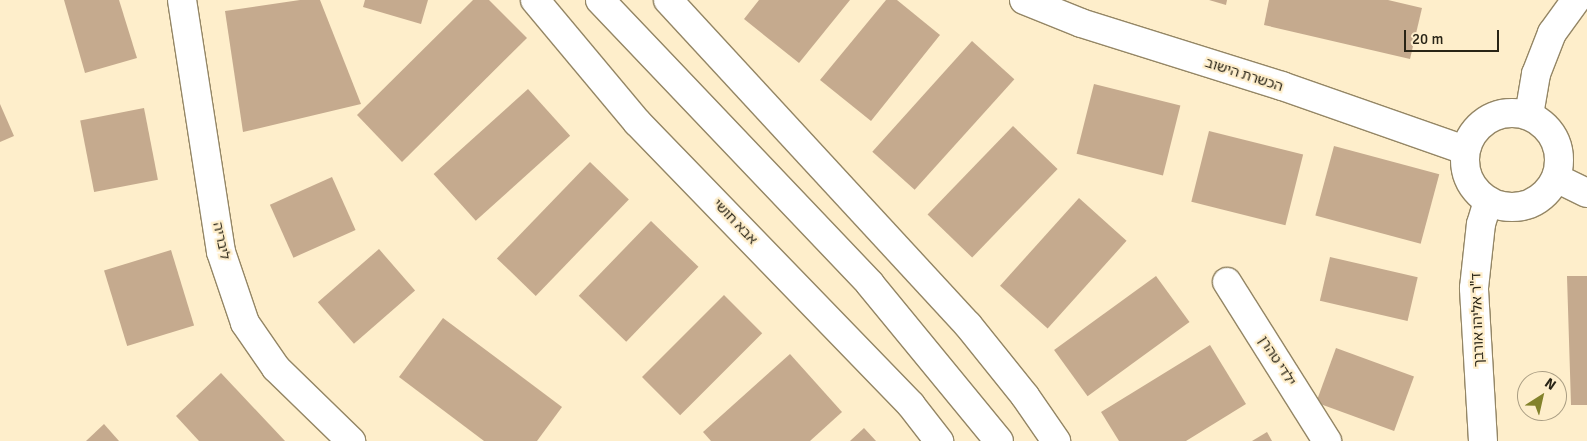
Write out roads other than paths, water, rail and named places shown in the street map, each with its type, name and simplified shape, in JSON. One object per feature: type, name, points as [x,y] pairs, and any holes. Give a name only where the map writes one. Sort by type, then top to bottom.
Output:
[{"type":"street","name":"ליבריה","points":[[182,0],[221,252],[245,323],[276,368],[351,441]]},
{"type":"street","name":"אבא חושי","points":[[536,0],[637,122],[911,405],[939,441]]},
{"type":"street","points":[[600,0],[870,284],[999,441]]},
{"type":"street","points":[[668,0],[968,325],[1025,396],[1056,441]]},
{"type":"street","name":"הכשרת הישוב","points":[[1024,0],[1080,23],[1282,86],[1464,150]]},
{"type":"street","points":[[1529,115],[1536,74],[1552,33],[1576,0]]},
{"type":"street","points":[[1507,112],[1529,115],[1550,131],[1556,141],[1559,157],[1556,178],[1541,197],[1526,205],[1503,207],[1488,201],[1473,188],[1465,171],[1464,150],[1473,130],[1491,116],[1507,112]]},
{"type":"street","points":[[1556,178],[1587,193]]},
{"type":"street","name":"ד\"ר אליהו אורבך","points":[[1483,441],[1474,288],[1481,224],[1488,201]]},
{"type":"street","name":"ילדי טהרן","points":[[1227,282],[1327,441]]}]
